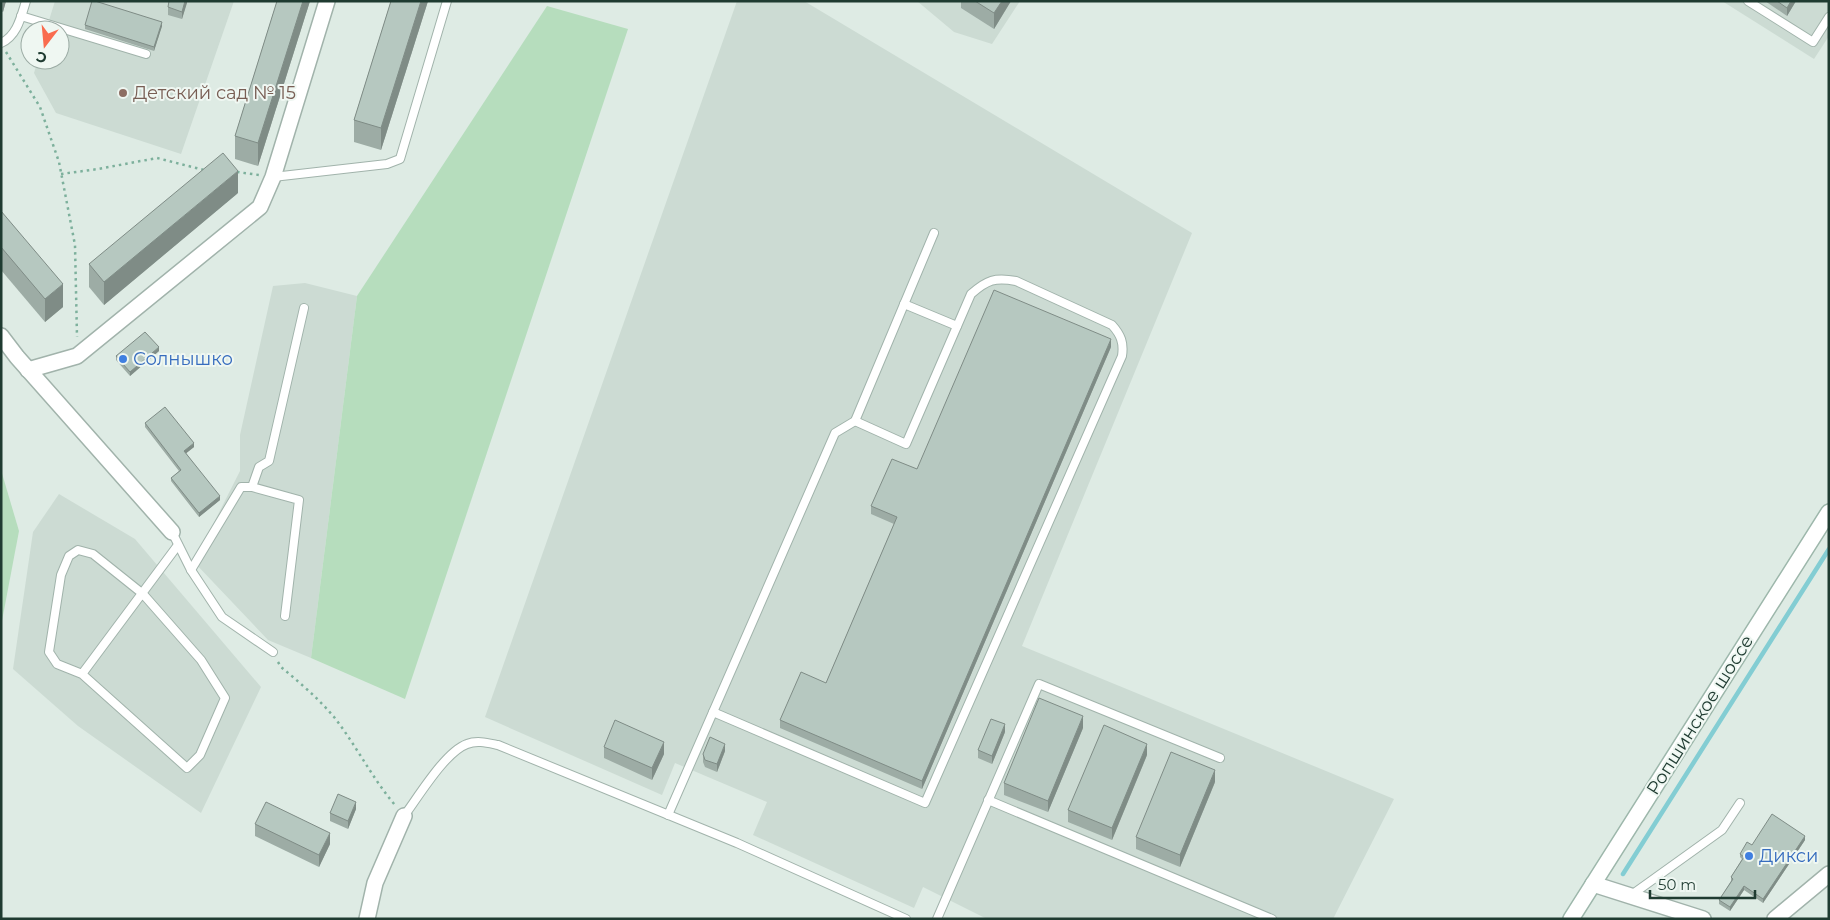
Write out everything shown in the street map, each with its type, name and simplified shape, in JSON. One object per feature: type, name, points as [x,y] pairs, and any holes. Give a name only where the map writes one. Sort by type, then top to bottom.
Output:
[{"type":"street","points":[[28,370],[77,356],[260,207],[272,177],[327,1]]},
{"type":"street","points":[[1,336],[28,370],[175,538]]},
{"type":"street","name":"Ропшинское шоссе","points":[[1571,919],[1829,512]]},
{"type":"street","points":[[367,919],[375,883],[404,816]]},
{"type":"street","points":[[1775,919],[1822,887],[1829,874]]},
{"type":"street","points":[[1593,884],[1704,919]]},
{"type":"lane","points":[[1,44],[7,41],[18,26],[26,1]]},
{"type":"lane","points":[[272,177],[387,164],[400,159],[447,1]]},
{"type":"lane","points":[[1748,1],[1813,42],[1829,17]]},
{"type":"lane","points":[[21,16],[146,54]]},
{"type":"lane","points":[[668,815],[835,433],[855,422],[934,233]]},
{"type":"lane","points":[[713,712],[925,803],[1122,356],[1123,347],[1118,331],[1112,325],[1016,281],[992,280],[971,294],[906,444],[855,422]]},
{"type":"lane","points":[[904,304],[957,326]]},
{"type":"lane","points":[[252,487],[258,467],[269,461],[304,308]]},
{"type":"lane","points":[[191,570],[241,487],[252,487],[300,500],[285,616]]},
{"type":"lane","points":[[175,538],[191,570],[222,617],[273,652]]},
{"type":"lane","points":[[82,674],[143,594],[175,538]]},
{"type":"lane","points":[[78,550],[93,554],[143,594],[202,660],[226,698],[200,755],[187,768],[82,674],[57,664],[49,652],[61,575],[69,556],[78,550]]},
{"type":"lane","points":[[937,919],[1038,684],[1220,758]]},
{"type":"lane","points":[[404,816],[447,759],[457,750],[468,743],[483,742],[498,745],[737,843],[906,919]]},
{"type":"lane","points":[[988,800],[1272,919]]},
{"type":"lane","points":[[1630,896],[1722,830],[1740,803]]},
{"type":"path","points":[[1,44],[40,107],[59,162],[74,245],[77,356]]},
{"type":"path","points":[[61,174],[157,158],[211,172]]},
{"type":"path","points":[[236,172],[256,175]]},
{"type":"path","points":[[273,652],[281,667],[309,691],[334,717],[379,787],[404,816]]},
{"type":"shaded area","name":"Детский сад № 15","points":[[55,1],[234,1],[181,154],[56,113],[34,73],[35,70],[70,70],[70,20],[49,20]]},
{"type":"shaded area","points":[[737,1],[804,1],[1192,233],[1022,646],[1394,799],[1333,919],[987,919],[923,887],[914,908],[753,835],[767,802],[675,763],[662,795],[485,717]]},
{"type":"shaded area","points":[[917,1],[1020,1],[992,44],[954,32]]},
{"type":"shaded area","points":[[1722,1],[1829,1],[1829,36],[1814,59]]},
{"type":"shaded area","points":[[305,283],[357,296],[311,658],[268,640],[194,562],[240,471],[240,435],[273,286]]},
{"type":"shaded area","points":[[59,494],[135,539],[261,687],[201,813],[78,726],[13,669],[33,532]]},
{"type":"green space","points":[[547,6],[628,29],[405,699],[311,658],[357,296]]},
{"type":"green space","points":[[1,470],[19,531],[1,626]]},
{"type":"building","points":[[92,1],[162,22],[154,47],[85,25]]},
{"type":"building","points":[[169,1],[185,1],[182,12],[168,7]]},
{"type":"building","points":[[277,1],[303,1],[258,143],[235,136]]},
{"type":"building","points":[[391,1],[421,1],[381,128],[354,120]]},
{"type":"building","points":[[975,1],[1002,1],[994,13]]},
{"type":"building","points":[[1777,1],[1791,1],[1787,8]]},
{"type":"building","points":[[223,153],[238,171],[104,282],[89,264]]},
{"type":"building","points":[[1,211],[63,284],[45,299],[1,247]]},
{"type":"building","points":[[994,290],[1111,339],[922,781],[780,720],[801,672],[826,683],[897,517],[871,506],[892,459],[917,469]]},
{"type":"building","points":[[145,332],[159,347],[130,372],[116,356]]},
{"type":"building","points":[[165,407],[194,443],[184,451],[220,496],[199,513],[171,478],[181,470],[145,423]]},
{"type":"building","points":[[1039,698],[1083,716],[1048,801],[1004,783]]},
{"type":"building","points":[[991,719],[1005,724],[992,756],[978,750]]},
{"type":"building","points":[[615,720],[664,742],[652,768],[604,747]]},
{"type":"building","points":[[1104,725],[1147,744],[1112,828],[1068,810]]},
{"type":"building","points":[[710,737],[725,744],[717,764],[705,760],[703,754]]},
{"type":"building","points":[[1171,752],[1215,770],[1180,855],[1136,837]]},
{"type":"building","points":[[338,794],[356,802],[348,821],[330,813]]},
{"type":"building","points":[[266,802],[330,833],[319,855],[255,824]]},
{"type":"building","points":[[1772,814],[1805,836],[1763,899],[1744,886],[1730,907],[1719,900],[1733,879],[1731,877],[1744,857],[1740,854],[1747,842],[1752,845]]},
{"type":"waterway","points":[[1623,874],[1829,549]]},
{"type":"place","name":"Детский сад № 15","points":[[123,93]]},
{"type":"place","name":"Солнышко","points":[[123,359]]},
{"type":"place","name":"Дикси","points":[[1749,856]]}]
